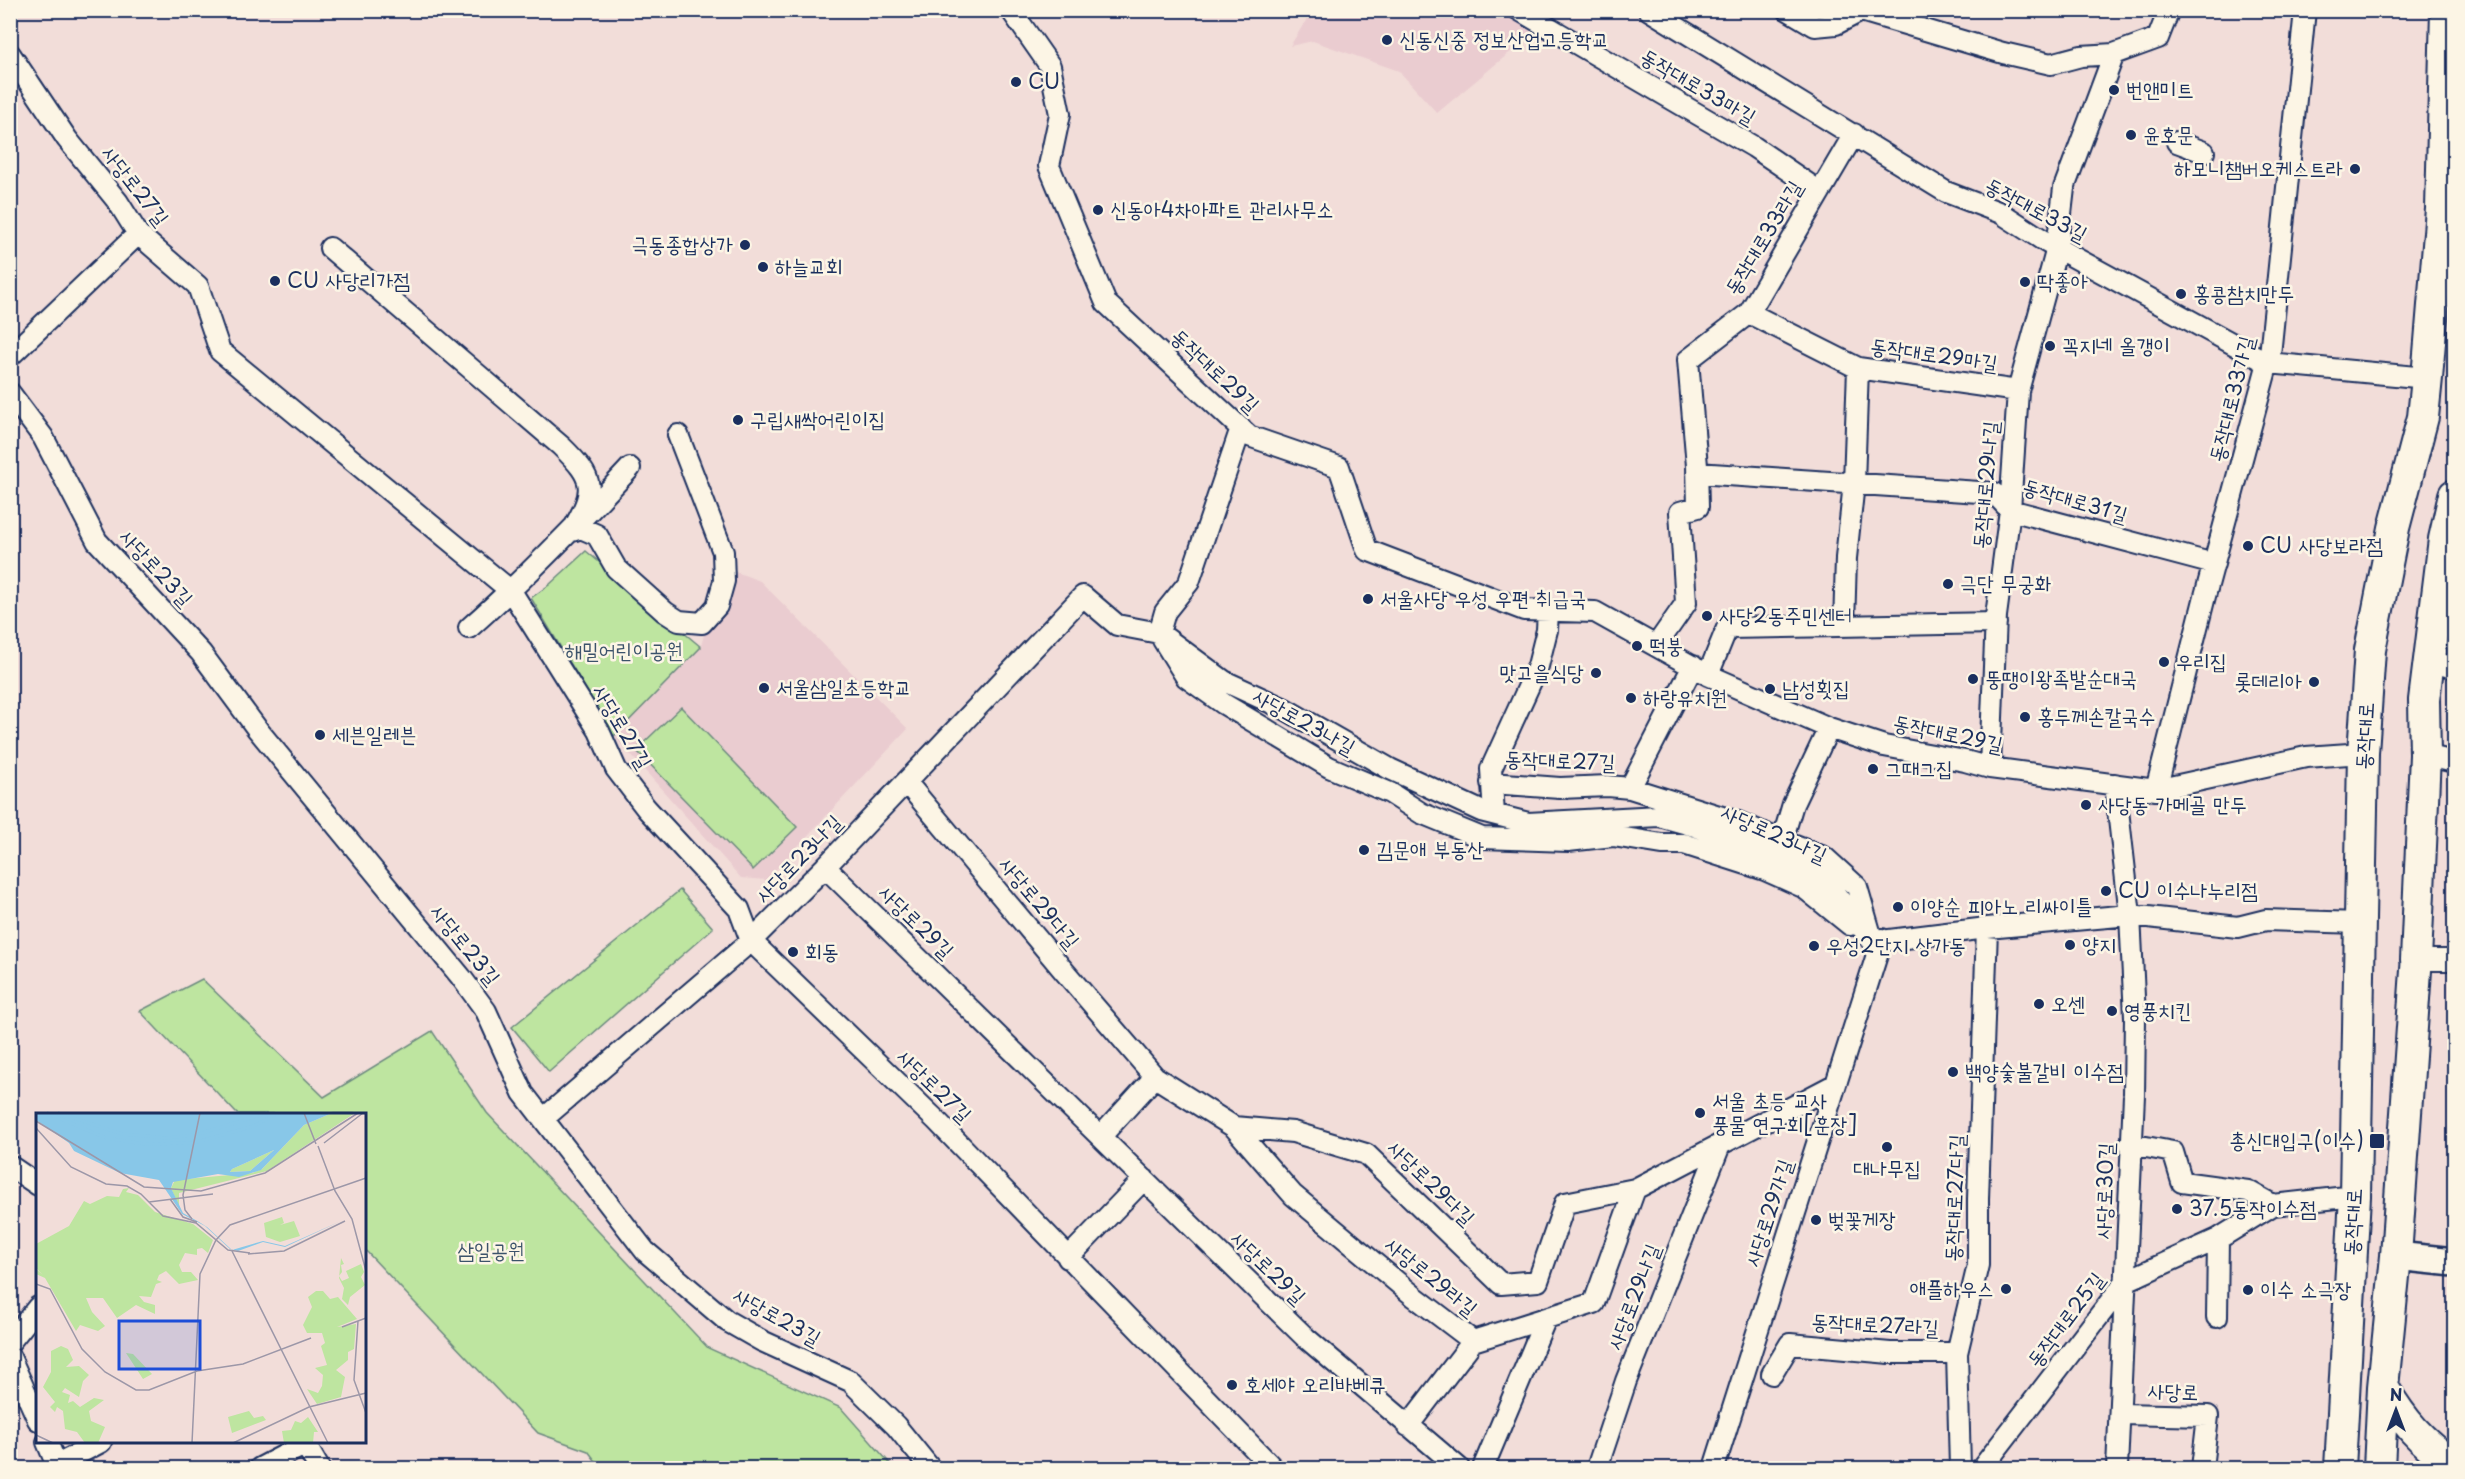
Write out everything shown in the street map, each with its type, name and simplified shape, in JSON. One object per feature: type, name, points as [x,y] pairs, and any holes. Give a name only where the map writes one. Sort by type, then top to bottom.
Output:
[{"type":"main road","name":"동작대로","points":[[2340,1468],[2355,1196],[2362,753],[2370,650],[2394,528],[2423,417],[2441,209],[2446,10]]},
{"type":"main road","points":[[2379,1468],[2383,1387],[2396,1256],[2416,958],[2424,700],[2442,664],[2445,539],[2454,495]]},
{"type":"main road","points":[[2383,1387],[2399,1415],[2426,1445],[2454,1465]]},
{"type":"main road","points":[[2318,1468],[2323,1461],[2344,1400]]},
{"type":"street","name":"동작대로29길","points":[[1011,10],[1050,66],[1060,114],[1049,166],[1106,303],[1249,436],[1338,467],[1368,550],[1524,610],[1595,612],[1701,671],[1829,728],[1884,746],[1990,768],[2156,790],[2306,757],[2362,753]]},
{"type":"street","name":"동작대로33마길","points":[[1519,10],[1754,147],[1820,192]]},
{"type":"street","name":"동작대로33길","points":[[1648,10],[1946,192],[2001,213],[2058,248],[2268,363],[2427,378]]},
{"type":"street","points":[[1788,10],[1815,26],[1836,24],[1861,11],[2003,53],[2051,64],[2081,56],[2114,54],[2158,38],[2169,10]]},
{"type":"street","name":"동작대로33가길","points":[[2156,790],[2268,363],[2280,275],[2305,10]]},
{"type":"street","name":"사당로27길","points":[[10,54],[67,139],[118,202],[138,234],[198,286],[220,351],[511,591],[599,731],[616,769],[646,808],[739,909],[751,941],[936,1120],[1273,1468]]},
{"type":"street","name":"동작대로29나길","points":[[1990,768],[1996,623],[2010,510],[2018,391],[2058,248],[2064,188],[2114,54]]},
{"type":"street","name":"동작대로33라길","points":[[1656,646],[1686,603],[1680,512],[1698,507],[1688,360],[1749,313],[1854,134]]},
{"type":"street","points":[[2177,142],[2204,152]]},
{"type":"street","points":[[10,356],[138,234]]},
{"type":"street","points":[[330,248],[583,467],[590,489],[588,504],[572,531]]},
{"type":"street","name":"동작대로29마길","points":[[1749,313],[1858,368],[2018,391]]},
{"type":"street","points":[[1858,368],[1854,483],[1846,558],[1844,626],[1996,623]]},
{"type":"street","name":"사당로23길","points":[[10,393],[43,437],[97,541],[201,653],[258,730],[461,977],[486,1011],[522,1093],[645,1251],[727,1321],[762,1341],[850,1381],[896,1426],[930,1468]]},
{"type":"street","points":[[1159,633],[1165,612],[1189,582],[1241,428]]},
{"type":"street","points":[[572,531],[581,528],[597,535],[615,568],[665,612],[679,621],[702,623],[717,606],[724,581],[723,552],[678,435]]},
{"type":"street","points":[[469,628],[511,591],[572,531],[630,468]]},
{"type":"street","name":"동작대로31길","points":[[1697,473],[1994,493],[2010,510],[2214,564]]},
{"type":"street","name":"사당로23나길","points":[[543,1119],[751,941],[825,867],[1083,596],[1117,625],[1159,633],[1224,681],[1285,709],[1390,769],[1434,791],[1494,814],[1528,823],[1659,816],[1695,826],[1779,857],[1821,876],[1877,940]]},
{"type":"street","points":[[1494,814],[1491,769],[1538,666],[1548,611]]},
{"type":"street","name":"동작대로27길","points":[[1491,783],[1560,788],[1608,786],[1630,788],[1662,728],[1727,628],[1844,626]]},
{"type":"street","name":"사당로23나길","points":[[1159,633],[1186,678],[1224,704],[1329,766],[1390,793],[1421,813],[1482,838],[1568,841],[1613,836],[1684,844],[1765,870],[1803,887],[1877,940]]},
{"type":"street","points":[[1782,841],[1793,804],[1829,728]]},
{"type":"street","points":[[2424,755],[2454,762]]},
{"type":"street","name":"사당로29다길","points":[[906,782],[1155,1077],[1234,1127],[1293,1132],[1366,1154],[1501,1284],[1538,1281],[1565,1203],[1635,1189],[1836,1084]]},
{"type":"street","points":[[2115,784],[2130,915]]},
{"type":"street","points":[[1630,788],[1738,822],[1824,857],[1857,887],[1877,940],[1954,933],[1986,927],[2130,915],[2238,927],[2266,920],[2360,923]]},
{"type":"street","points":[[1568,821],[1568,841]]},
{"type":"street","name":"사당로29길","points":[[825,867],[1306,1338],[1459,1468]]},
{"type":"street","name":"사당로30길","points":[[2117,1468],[2121,1414],[2135,1017],[2130,915]]},
{"type":"street","name":"동작대로27다길","points":[[1960,1468],[1957,1353],[1978,1265],[1986,927]]},
{"type":"street","name":"사당로29가길","points":[[1714,1468],[1836,1084],[1877,940]]},
{"type":"street","points":[[2416,958],[2454,960]]},
{"type":"street","points":[[1101,1136],[1155,1077]]},
{"type":"street","name":"사당로29라길","points":[[1234,1127],[1293,1195],[1415,1297],[1473,1341],[1594,1303],[1635,1189]]},
{"type":"street","name":"사당로29나길","points":[[1597,1468],[1626,1381],[1720,1144]]},
{"type":"street","points":[[2130,1144],[2173,1152],[2182,1182],[2248,1191],[2273,1205]]},
{"type":"street","points":[[10,1166],[36,1184]]},
{"type":"street","points":[[1068,1258],[1144,1179]]},
{"type":"street","name":"동작대로25길","points":[[1982,1468],[2126,1281],[2218,1239],[2273,1205],[2355,1196]]},
{"type":"street","points":[[2217,1317],[2218,1239]]},
{"type":"street","points":[[2396,1256],[2454,1262]]},
{"type":"street","points":[[10,1342],[36,1310]]},
{"type":"street","points":[[1483,1468],[1546,1318]]},
{"type":"street","points":[[1408,1426],[1473,1341]]},
{"type":"street","name":"동작대로27라길","points":[[1772,1374],[1790,1344],[1890,1353],[1957,1353]]},
{"type":"street","points":[[10,1357],[36,1416]]},
{"type":"street","name":"사당로","points":[[2121,1414],[2208,1416],[2202,1468]]},
{"type":"street","points":[[47,1443],[58,1467],[99,1443]]},
{"type":"street","points":[[260,1468],[305,1443],[319,1468]]},
{"type":"shaded area","points":[[1312,11],[1506,11],[1538,29],[1437,113],[1399,71],[1313,41],[1290,46]]},
{"type":"shaded area","name":"서울삼일초등학교","points":[[720,566],[760,581],[908,729],[766,880],[741,878],[614,736],[701,647]]},
{"type":"green space","name":"해밀어린이공원","points":[[586,551],[701,647],[614,736],[531,598],[549,585]]},
{"type":"green space","points":[[681,707],[797,827],[753,870],[636,750]]},
{"type":"green space","points":[[680,890],[713,928],[549,1072],[512,1027]]},
{"type":"green space","name":"삼일공원","points":[[202,979],[324,1097],[432,1031],[487,1113],[708,1348],[841,1408],[894,1468],[601,1468],[588,1451],[538,1433],[366,1251],[366,1113],[236,1113],[140,1011]]},
{"type":"place","name":"신동신중 정보산업고등학교","points":[[1387,40]]},
{"type":"place","name":"CU","points":[[1016,82]]},
{"type":"place","name":"번앤미트","points":[[2114,90]]},
{"type":"place","name":"윤호문","points":[[2131,135]]},
{"type":"place","name":"하모니챔버오케스트라","points":[[2355,169]]},
{"type":"place","name":"신동아4차아파트 관리사무소","points":[[1098,210]]},
{"type":"place","name":"극동종합상가","points":[[745,245]]},
{"type":"place","name":"하늘교회","points":[[763,267]]},
{"type":"place","name":"CU 사당리가점","points":[[275,281]]},
{"type":"place","name":"딱좋아","points":[[2025,282]]},
{"type":"place","name":"홍콩참치만두","points":[[2181,294]]},
{"type":"place","name":"꼭지네 올갱이","points":[[2050,346]]},
{"type":"place","name":"구립새싹어린이집","points":[[738,420]]},
{"type":"place","name":"CU 사당보라점","points":[[2248,546]]},
{"type":"place","name":"극단 무궁화","points":[[1948,584]]},
{"type":"place","name":"서울사당 우성 우편 취급국","points":[[1368,599]]},
{"type":"place","name":"사당2동주민센터","points":[[1707,616]]},
{"type":"place","name":"떡붕","points":[[1637,646]]},
{"type":"place","name":"우리집","points":[[2164,662]]},
{"type":"place","name":"맛고을식당","points":[[1596,673]]},
{"type":"place","name":"뚱땡이왕족발순대국","points":[[1973,679]]},
{"type":"place","name":"롯데리아","points":[[2314,682]]},
{"type":"place","name":"서울삼일초등학교","points":[[764,688]]},
{"type":"place","name":"남성횟집","points":[[1770,689]]},
{"type":"place","name":"하랑유치원","points":[[1631,698]]},
{"type":"place","name":"홍두께손칼국수","points":[[2025,717]]},
{"type":"place","name":"세븐일레븐","points":[[320,735]]},
{"type":"place","name":"그때그집","points":[[1873,769]]},
{"type":"place","name":"사당동 가메골 만두","points":[[2086,805]]},
{"type":"place","name":"김문애 부동산","points":[[1364,850]]},
{"type":"place","name":"CU 이수나누리점","points":[[2106,891]]},
{"type":"place","name":"이양순 피아노 리싸이틀","points":[[1898,907]]},
{"type":"place","name":"양지","points":[[2070,945]]},
{"type":"place","name":"우성2단지 상가동","points":[[1814,946]]},
{"type":"place","name":"회동","points":[[793,952]]},
{"type":"place","name":"오센","points":[[2039,1004]]},
{"type":"place","name":"영풍치킨","points":[[2112,1011]]},
{"type":"place","name":"백양숯불갈비 이수점","points":[[1953,1072]]},
{"type":"place","name":"서울 초등 교사 풍물 연구회[훈장]","points":[[1700,1113]]},
{"type":"place","name":"총신대입구(이수)","points":[[2377,1141]]},
{"type":"place","name":"대나무집","points":[[1887,1147]]},
{"type":"place","name":"37.5동작이수점","points":[[2177,1209]]},
{"type":"place","name":"벚꽃게장","points":[[1816,1220]]},
{"type":"place","name":"애플하우스","points":[[2006,1289]]},
{"type":"place","name":"이수 소극장","points":[[2248,1290]]},
{"type":"place","name":"호세야 오리바베큐","points":[[1232,1385]]}]
